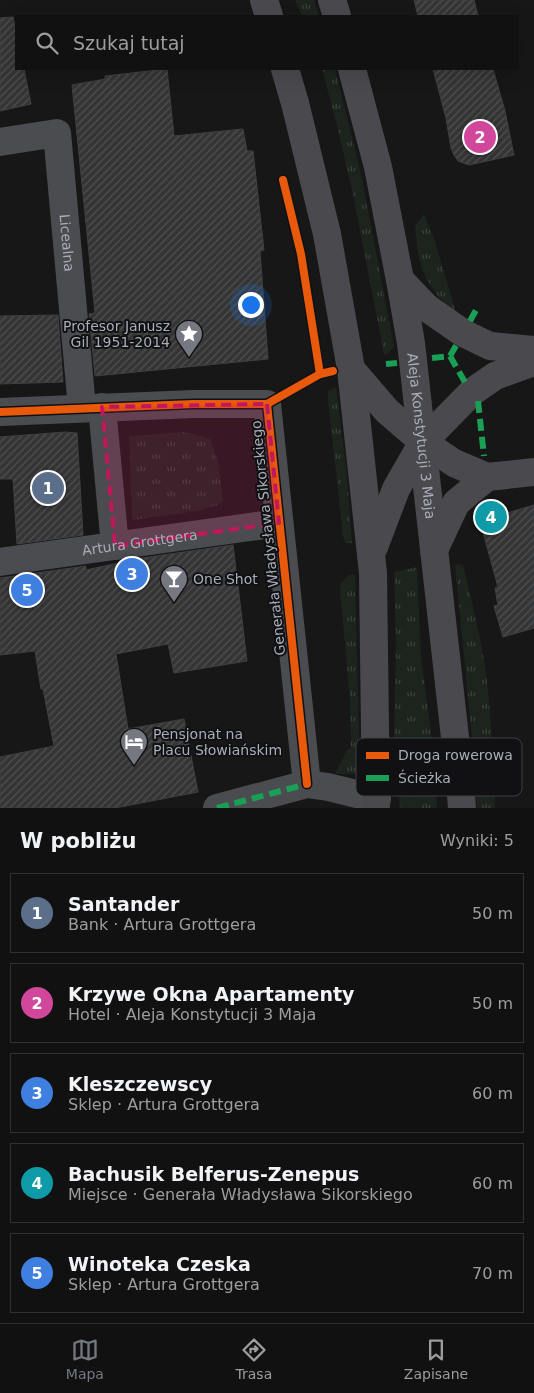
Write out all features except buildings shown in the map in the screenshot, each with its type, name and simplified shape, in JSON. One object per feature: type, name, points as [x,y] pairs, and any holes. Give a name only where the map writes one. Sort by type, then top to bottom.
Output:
[{"type":"main road","points":[[264,0],[269,15]]},
{"type":"main road","points":[[332,0],[337,15]]},
{"type":"main road","points":[[285,70],[326,234],[351,369],[372,554],[375,738]]},
{"type":"main road","name":"Aleja Konstytucji 3 Maja","points":[[352,70],[378,167],[414,361],[455,738]]},
{"type":"main road","points":[[400,280],[427,308],[463,333],[490,346],[534,350]]},
{"type":"main road","points":[[372,554],[396,489],[422,442],[472,392],[495,376],[534,362]]},
{"type":"main road","points":[[351,369],[387,411],[422,442],[454,463],[486,477],[534,472]]},
{"type":"main road","points":[[434,550],[456,503],[486,477]]},
{"type":"street","name":"Licealna","points":[[0,142],[56,133],[92,408],[114,546]]},
{"type":"street","name":"Generała Władysława Sikorskiego","points":[[0,412],[194,404],[267,404],[307,784]]},
{"type":"street","name":"Artura Grottgera","points":[[0,562],[279,523]]},
{"type":"street","points":[[217,808],[307,784],[328,786],[376,804]]},
{"type":"highlighted area","points":[[267,404],[279,523],[115,546],[102,407]]},
{"type":"green space","points":[[295,0],[314,0],[319,15],[302,15]]},
{"type":"green space","points":[[322,70],[335,70],[361,174],[394,346],[388,354],[384,354],[354,199]]},
{"type":"green space","points":[[424,214],[434,239],[456,312],[439,297],[422,269],[415,226]]},
{"type":"green space","points":[[336,387],[346,466],[352,543],[346,543],[342,534],[328,401],[328,391]]},
{"type":"green space","points":[[182,432],[210,439],[218,462],[223,500],[218,505],[198,511],[133,520],[129,436]]},
{"type":"green space","points":[[455,564],[463,565],[483,655],[490,712],[491,738],[472,737]]},
{"type":"green space","points":[[417,567],[421,657],[432,738],[394,738],[396,643],[394,572]]},
{"type":"green space","points":[[349,575],[355,575],[359,737],[356,738],[356,774],[335,774],[347,750],[351,748],[350,700],[340,590],[341,583]]},
{"type":"green space","points":[[399,796],[436,796],[437,808],[400,808]]},
{"type":"green space","points":[[476,796],[494,796],[495,808],[477,808]]},
{"type":"marked path","points":[[470,321],[476,310]]},
{"type":"marked path","points":[[450,356],[457,344]]},
{"type":"marked path","points":[[450,356],[466,384]]},
{"type":"marked path","points":[[432,358],[450,356]]},
{"type":"marked path","points":[[386,364],[397,363]]},
{"type":"marked path","points":[[478,401],[484,456]]},
{"type":"marked path","points":[[217,808],[307,784]]},
{"type":"cycle path","points":[[283,180],[301,254],[320,374]]},
{"type":"cycle path","points":[[267,404],[320,374],[333,371]]},
{"type":"cycle path","points":[[0,412],[193,404],[267,404],[307,784]]},
{"type":"place","name":"Krzywe Okna Apartamenty","points":[[480,137]]},
{"type":"place","name":"Profesor Janusz Gil 1951-2014","points":[[189,358]]},
{"type":"place","name":"Santander","points":[[48,488]]},
{"type":"place","name":"Bachusik Belferus-Zenepus","points":[[491,517]]},
{"type":"place","name":"Kleszczewscy","points":[[132,574]]},
{"type":"place","name":"Winoteka Czeska","points":[[27,590]]},
{"type":"place","name":"One Shot","points":[[174,603]]},
{"type":"place","name":"Pensjonat na Placu Słowiańskim","points":[[134,766]]}]
